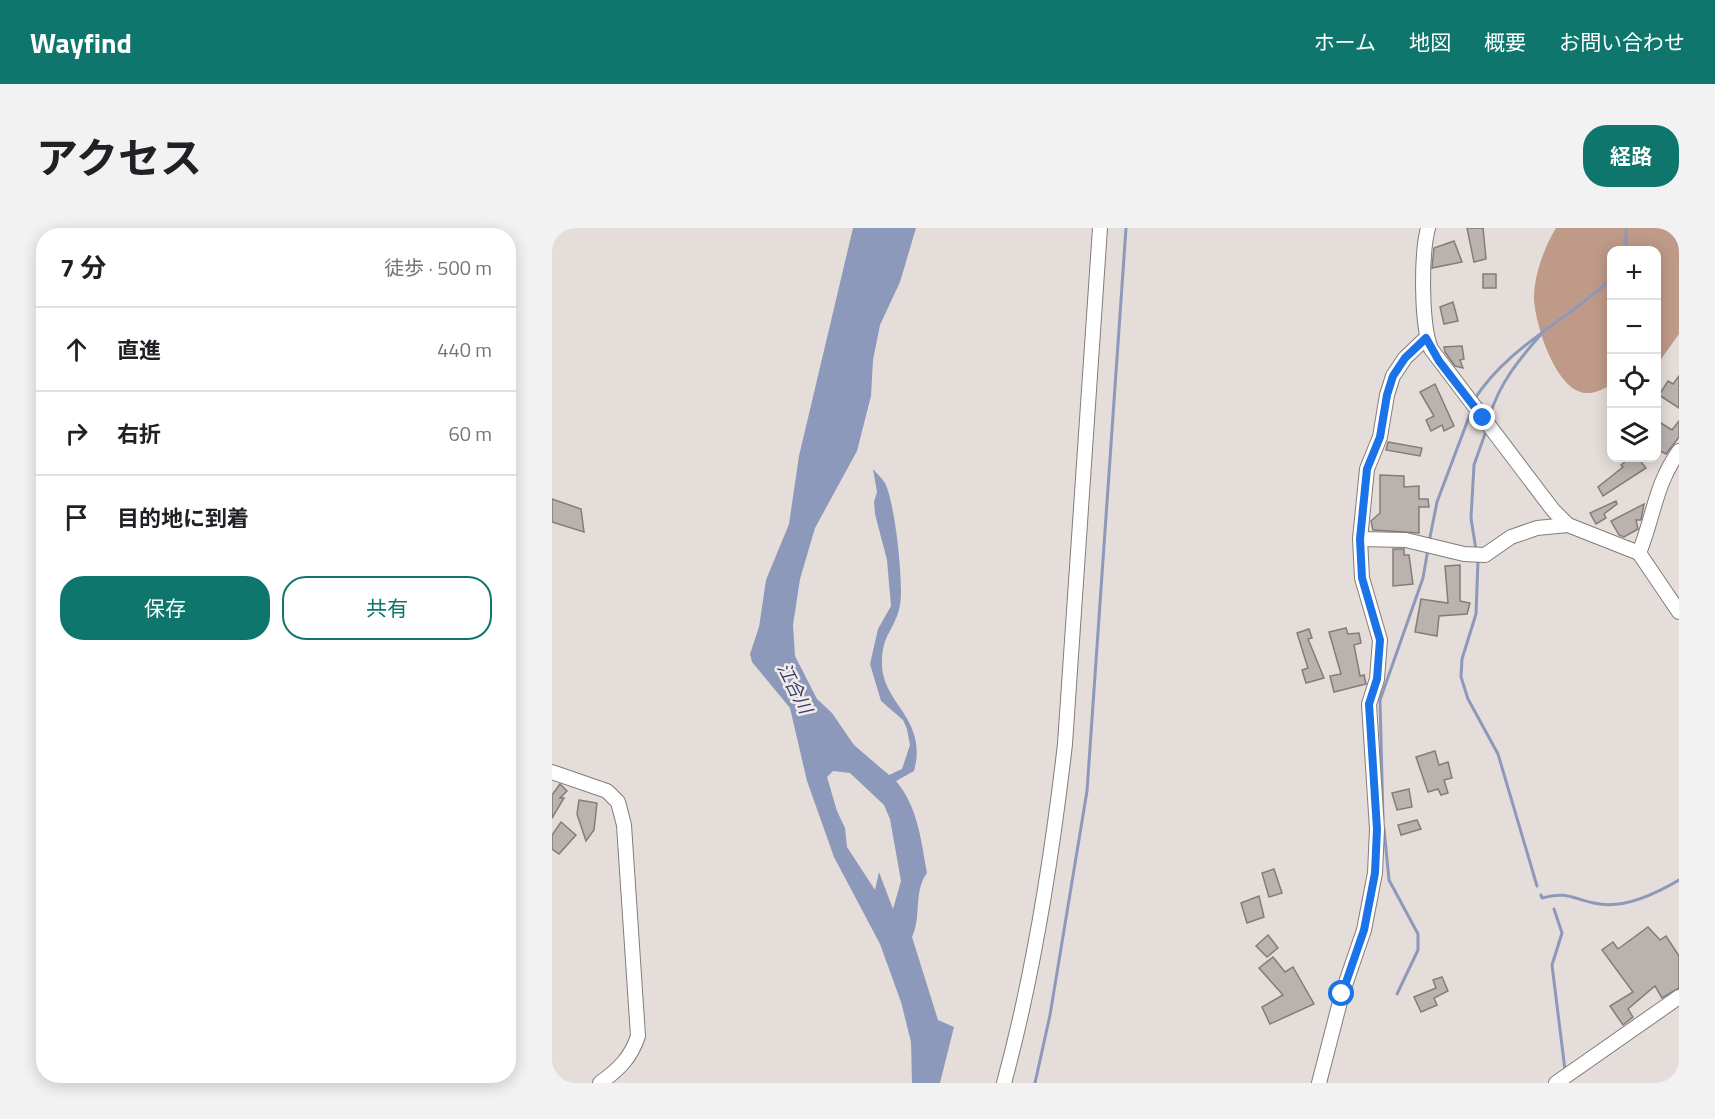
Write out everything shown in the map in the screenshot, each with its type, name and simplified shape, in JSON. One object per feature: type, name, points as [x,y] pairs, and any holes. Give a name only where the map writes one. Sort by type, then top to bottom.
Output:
[{"type":"street","points":[[1004,1083],[1037,930],[1064,755],[1100,228]]},
{"type":"street","points":[[1428,228],[1423,266],[1426,338],[1439,361],[1568,525],[1639,553],[1679,612]]},
{"type":"street","points":[[1319,1083],[1342,994],[1364,930],[1375,873],[1377,829],[1369,704],[1377,679],[1380,640],[1362,578],[1360,539],[1367,469],[1380,437],[1387,395],[1393,376],[1405,358],[1426,338]]},
{"type":"street","points":[[1639,553],[1647,534],[1654,499],[1669,466],[1679,451]]},
{"type":"street","points":[[1360,539],[1406,540],[1477,554],[1511,537],[1537,528],[1568,525]]},
{"type":"street","points":[[552,772],[607,791],[618,802],[624,825],[638,1036],[634,1050],[618,1070],[600,1083]]},
{"type":"street","points":[[1557,1082],[1679,997]]},
{"type":"shaded area","points":[[1556,228],[1679,228],[1679,334],[1661,359],[1661,246],[1607,246],[1607,387],[1589,393],[1577,391],[1567,383],[1558,371],[1543,341],[1535,310],[1536,281],[1540,262]]},
{"type":"water","name":"江合川","points":[[853,228],[916,228],[900,282],[880,325],[873,360],[871,396],[857,451],[815,528],[800,579],[793,625],[795,656],[817,699],[832,713],[854,745],[889,775],[902,769],[910,745],[907,729],[903,720],[881,701],[870,664],[878,629],[891,606],[887,560],[875,514],[874,502],[877,492],[873,469],[885,483],[889,493],[898,544],[901,580],[900,605],[886,639],[882,666],[890,692],[911,725],[917,753],[914,771],[896,781],[914,813],[927,873],[920,888],[917,921],[912,937],[938,1020],[954,1027],[940,1083],[912,1083],[911,1042],[901,1002],[880,944],[834,857],[807,781],[790,708],[752,662],[750,654],[759,627],[766,580],[789,524],[799,456]],"holes":[[[833,771],[850,773],[884,805],[890,819],[901,881],[893,909],[879,872],[875,890],[847,847],[845,828],[837,811],[827,777]]]},
{"type":"building","points":[[1467,228],[1483,228],[1486,259],[1474,262]]},
{"type":"building","points":[[1454,241],[1462,262],[1432,268],[1434,248]]},
{"type":"building","points":[[1483,274],[1496,274],[1496,288],[1483,288]]},
{"type":"building","points":[[1453,302],[1458,321],[1444,324],[1440,307]]},
{"type":"building","points":[[1462,346],[1464,359],[1460,360],[1463,368],[1455,366],[1444,347]]},
{"type":"building","points":[[1679,376],[1679,408],[1661,396],[1661,392],[1668,381],[1673,384]]},
{"type":"building","points":[[1435,384],[1454,426],[1444,431],[1442,425],[1431,431],[1426,420],[1434,416],[1420,392]]},
{"type":"building","points":[[1679,421],[1679,437],[1666,454],[1661,452],[1661,423],[1672,430]]},
{"type":"building","points":[[1388,442],[1422,448],[1420,456],[1386,450]]},
{"type":"building","points":[[1625,462],[1641,462],[1646,468],[1603,496],[1598,487],[1623,467],[1621,465]]},
{"type":"building","points":[[1380,475],[1404,476],[1404,487],[1419,486],[1419,499],[1428,499],[1429,507],[1419,507],[1419,533],[1373,530],[1371,521],[1380,513]]},
{"type":"building","points":[[552,499],[581,509],[584,532],[552,522]]},
{"type":"building","points":[[1616,501],[1617,504],[1604,514],[1606,518],[1596,524],[1590,513]]},
{"type":"building","points":[[1644,504],[1641,520],[1636,520],[1638,529],[1624,537],[1619,535],[1611,521]]},
{"type":"building","points":[[1393,549],[1404,549],[1404,555],[1409,555],[1413,584],[1393,586]]},
{"type":"building","points":[[1460,565],[1460,601],[1470,603],[1467,614],[1439,616],[1437,636],[1415,632],[1421,599],[1448,603],[1445,566]]},
{"type":"building","points":[[1346,628],[1348,634],[1359,633],[1361,643],[1354,645],[1360,676],[1364,675],[1366,684],[1334,692],[1330,676],[1341,674],[1329,632]]},
{"type":"building","points":[[1309,629],[1312,638],[1308,639],[1324,678],[1306,683],[1302,670],[1308,668],[1297,633]]},
{"type":"building","points":[[1435,751],[1439,765],[1448,762],[1452,778],[1444,780],[1448,793],[1441,795],[1438,789],[1428,792],[1416,757]]},
{"type":"building","points":[[560,784],[567,791],[560,798],[564,798],[552,818],[552,795]]},
{"type":"building","points":[[1409,789],[1412,807],[1397,810],[1392,793]]},
{"type":"building","points":[[579,800],[597,803],[594,830],[586,841],[577,814]]},
{"type":"building","points":[[1417,820],[1421,829],[1401,835],[1398,825]]},
{"type":"building","points":[[561,822],[576,835],[559,854],[552,849],[552,835]]},
{"type":"building","points":[[1274,869],[1282,893],[1269,897],[1262,873]]},
{"type":"building","points":[[1259,896],[1264,917],[1247,923],[1241,903]]},
{"type":"building","points":[[1648,927],[1660,940],[1666,936],[1679,956],[1679,988],[1662,998],[1655,986],[1628,1009],[1633,1017],[1623,1025],[1610,1006],[1633,992],[1602,950],[1613,942],[1618,949]]},
{"type":"building","points":[[1268,935],[1278,948],[1267,957],[1256,946]]},
{"type":"building","points":[[1273,957],[1285,972],[1293,967],[1314,1004],[1270,1024],[1262,1007],[1283,995],[1259,968]]},
{"type":"building","points":[[1442,977],[1448,991],[1434,998],[1437,1005],[1421,1012],[1414,997],[1436,988],[1433,980]]},
{"type":"waterway","points":[[1035,1083],[1050,1015],[1087,791],[1126,228]]},
{"type":"waterway","points":[[1626,228],[1626,246]]},
{"type":"waterway","points":[[1474,400],[1504,364],[1607,282]]},
{"type":"waterway","points":[[1489,418],[1504,382],[1544,331]]},
{"type":"waterway","points":[[1429,542],[1437,502],[1472,409]]},
{"type":"waterway","points":[[1476,550],[1471,518],[1474,465],[1486,431]]},
{"type":"waterway","points":[[1383,819],[1380,700],[1423,578],[1428,549]]},
{"type":"waterway","points":[[1478,560],[1476,614],[1462,659],[1461,677],[1468,699],[1498,754],[1537,886]]},
{"type":"waterway","points":[[1384,829],[1389,880],[1418,934],[1418,950],[1397,994]]},
{"type":"waterway","points":[[1541,895],[1542,898],[1560,895],[1591,903],[1620,904],[1661,890],[1679,880]]},
{"type":"waterway","points":[[1554,909],[1562,933],[1552,965],[1565,1070]]},
{"type":"route","points":[[1342,994],[1364,930],[1375,873],[1377,829],[1369,704],[1377,679],[1380,640],[1362,578],[1360,539],[1367,469],[1383,427],[1387,395],[1393,376],[1405,358],[1426,338],[1439,361],[1483,418]]}]
